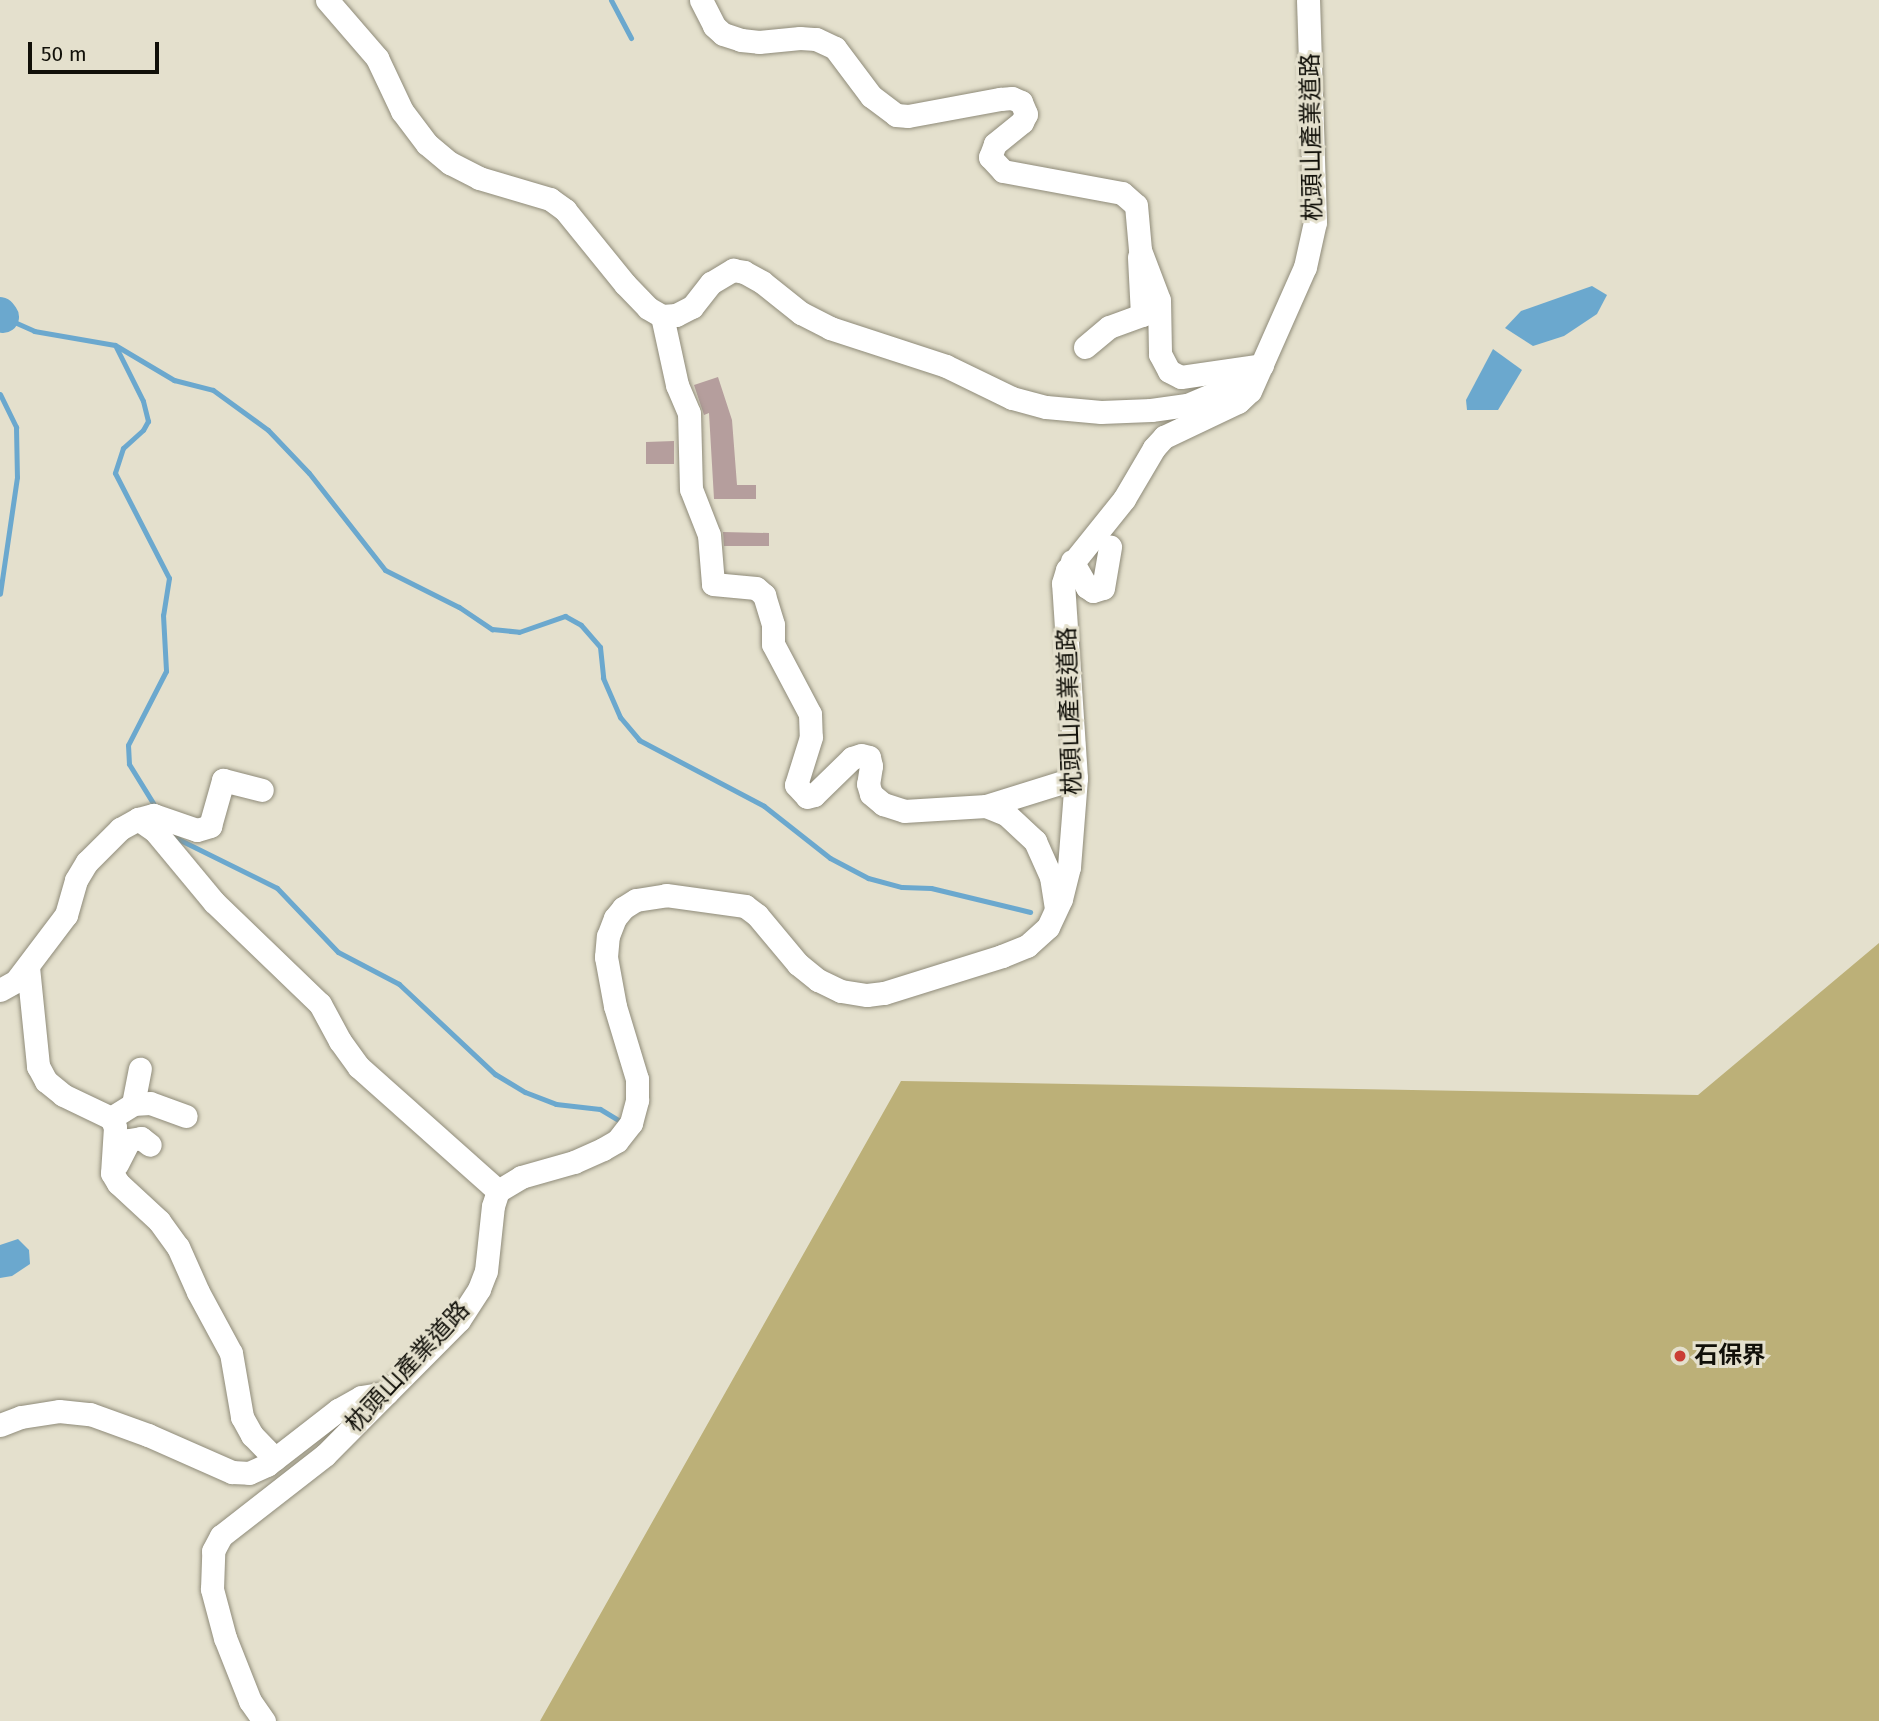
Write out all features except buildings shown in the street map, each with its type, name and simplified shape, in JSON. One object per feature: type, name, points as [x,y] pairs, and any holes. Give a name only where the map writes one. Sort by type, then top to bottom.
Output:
[{"type":"street","points":[[327,0],[377,58],[402,111],[427,144],[450,163],[479,178],[532,193],[558,205],[625,284],[648,308],[662,316],[676,315],[692,307],[719,275],[733,270],[744,272],[801,313],[830,328],[946,366],[1012,398],[1046,407],[1101,412],[1187,405],[1260,370]]},
{"type":"street","points":[[701,0],[713,26],[741,40],[759,42],[800,38],[816,40],[835,48],[871,96],[895,115],[908,116],[1000,99],[1021,102],[1026,114],[1022,122],[991,150],[989,157],[994,165],[1003,171],[1122,193],[1136,205],[1142,315],[1109,327],[1085,347]]},
{"type":"street","name":"枕頭山產業道路","points":[[264,1721],[250,1701],[225,1638],[212,1588],[213,1551],[221,1536],[325,1455],[459,1320],[479,1289],[486,1271],[493,1206],[498,1191],[521,1177],[574,1162],[603,1149],[617,1140],[631,1123],[637,1100],[637,1079],[615,1006],[606,957],[615,918],[636,900],[666,895],[745,906],[757,915],[798,964],[818,980],[841,991],[867,995],[884,993],[1027,946],[1048,928],[1069,867],[1076,778],[1063,583],[1072,561],[1124,499],[1154,448],[1164,437],[1238,401],[1250,391],[1305,267],[1315,222],[1308,0]]},
{"type":"street","points":[[1140,250],[1159,300],[1160,354],[1170,371],[1181,377],[1260,370]]},
{"type":"street","points":[[662,316],[677,385],[689,413],[691,489],[709,534],[713,584],[756,588],[764,595],[773,625],[773,644],[810,714],[811,737],[796,785],[807,797],[814,795],[852,758],[860,755],[869,757],[871,766],[868,784],[872,794],[883,804],[904,811],[986,806],[1076,778]]},
{"type":"street","points":[[1072,561],[1087,587],[1093,591],[1103,588],[1110,547]]},
{"type":"street","points":[[0,990],[16,981],[28,967],[66,915],[76,880],[87,862],[120,828],[138,819],[153,816],[197,830],[210,826],[223,780],[262,790]]},
{"type":"street","points":[[986,806],[1006,814],[1035,841],[1051,877],[1056,910]]},
{"type":"street","points":[[138,819],[155,831],[214,902],[320,1004],[340,1041],[359,1067],[498,1191]]},
{"type":"street","points":[[28,967],[38,1066],[46,1081],[63,1095],[111,1118],[115,1127],[112,1174],[118,1184],[159,1222],[178,1247],[198,1292],[231,1353],[242,1417],[252,1435],[275,1459]]},
{"type":"street","points":[[133,1104],[140,1069]]},
{"type":"street","points":[[111,1118],[133,1104],[150,1103],[187,1116]]},
{"type":"street","points":[[112,1174],[129,1140],[141,1138],[150,1145]]},
{"type":"street","points":[[0,1404],[8,1413],[10,1421],[59,1411],[90,1415],[148,1435],[233,1472],[249,1473],[275,1459],[338,1410],[361,1397],[387,1392]]},
{"type":"shaded area","points":[[1879,943],[1879,1721],[540,1721],[901,1081],[1698,1095]]},
{"type":"water","points":[[1592,286],[1607,295],[1597,314],[1564,336],[1533,346],[1505,328],[1521,311]]},
{"type":"water","points":[[1493,349],[1522,370],[1498,410],[1467,410],[1466,400]]},
{"type":"water","points":[[18,1239],[29,1250],[30,1264],[12,1276],[0,1278],[0,1245]]},
{"type":"waterway","points":[[611,0],[631,38]]},
{"type":"waterway","points":[[0,313],[3,317]]},
{"type":"waterway","points":[[0,327],[3,317],[34,331],[115,345],[174,380],[213,390],[268,430],[309,473],[385,570],[459,607],[492,629],[519,632],[565,616],[581,625],[600,647],[603,678],[620,717],[639,740],[764,806],[830,858],[868,878],[902,887],[931,888],[1030,912]]},
{"type":"waterway","points":[[116,347],[143,401],[148,421],[143,430],[123,448],[115,473],[169,578],[163,615],[166,671],[128,745],[129,764],[153,803]]},
{"type":"waterway","points":[[0,394],[16,427],[17,477],[0,594]]},
{"type":"waterway","points":[[172,831],[178,839],[277,888],[338,952],[399,984],[495,1074],[525,1092],[556,1104],[600,1109],[620,1121]]},
{"type":"place","name":"石保界","points":[[1680,1356]]}]
